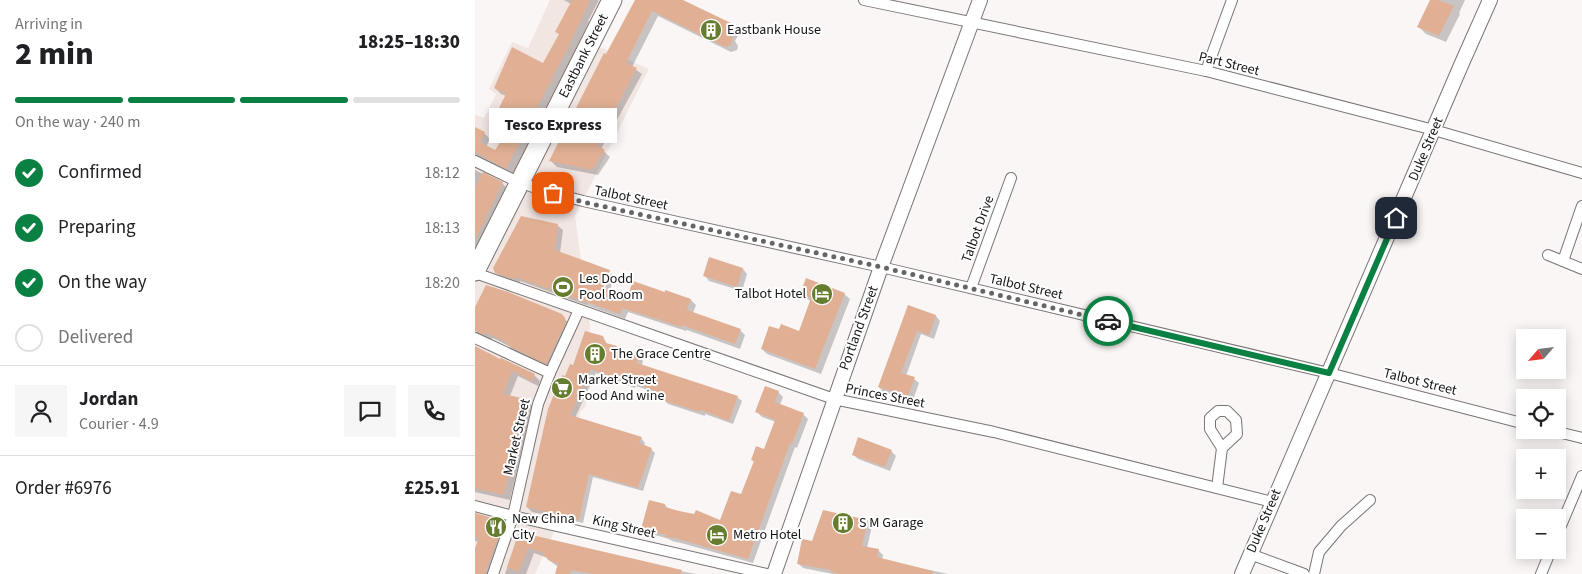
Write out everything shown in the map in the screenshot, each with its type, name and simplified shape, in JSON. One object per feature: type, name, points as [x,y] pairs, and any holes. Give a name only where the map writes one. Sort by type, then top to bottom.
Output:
[{"type":"highway","name":"Eastbank Street","points":[[475,272],[612,0]]},
{"type":"street","name":"Part Street","points":[[864,0],[1206,72],[1434,130],[1582,173]]},
{"type":"street","name":"Portland Street","points":[[774,574],[881,267],[980,0]]},
{"type":"street","points":[[1206,72],[1232,0]]},
{"type":"street","name":"Duke Street","points":[[1242,574],[1490,0]]},
{"type":"street","name":"Talbot Street","points":[[475,161],[538,189],[583,202],[971,288],[1329,373],[1516,422]]},
{"type":"street","name":"Talbot Drive","points":[[971,288],[1011,178]]},
{"type":"street","points":[[1563,261],[1582,206]]},
{"type":"street","points":[[1548,255],[1582,269]]},
{"type":"street","name":"Princes Street","points":[[475,272],[834,399],[994,432],[1272,502]]},
{"type":"street","name":"Market Street","points":[[493,574],[513,516],[538,404],[579,310]]},
{"type":"street","points":[[475,338],[550,373]]},
{"type":"street","points":[[1566,434],[1582,438]]},
{"type":"street","points":[[1217,488],[1222,448]]},
{"type":"street","points":[[1566,514],[1582,476]]},
{"type":"street","points":[[1314,574],[1319,552],[1341,526],[1370,500]]},
{"type":"street","name":"King Street","points":[[475,506],[767,574]]},
{"type":"street","points":[[1250,554],[1305,574]]},
{"type":"street","points":[[1541,574],[1547,559]]},
{"type":"shaded area","points":[[550,0],[623,0],[600,47],[649,69],[575,216],[590,325],[586,406],[580,412],[553,534],[535,574],[475,574],[475,114],[484,118],[496,94],[489,89],[512,42],[528,48]]},
{"type":"building","points":[[572,0],[590,0],[506,169],[475,152],[475,127],[485,132],[480,142],[495,150],[507,132],[492,122],[506,94],[494,88],[512,47],[543,63],[559,34],[555,32]]},
{"type":"building","points":[[635,0],[683,0],[735,25],[730,34],[733,39],[731,45],[725,47],[652,11],[626,63],[637,68],[596,144],[605,150],[592,170],[549,161],[604,53],[606,54]]},
{"type":"building","points":[[1430,0],[1438,0],[1454,6],[1439,36],[1417,27]]},
{"type":"building","points":[[483,172],[503,182],[475,240],[475,188]]},
{"type":"building","points":[[521,216],[558,224],[555,250],[610,270],[603,288],[627,297],[633,281],[691,299],[687,310],[741,329],[735,344],[682,325],[681,327],[622,308],[620,314],[515,277],[514,279],[495,273],[493,268]]},
{"type":"building","points":[[709,257],[743,268],[737,287],[703,276]]},
{"type":"building","points":[[806,278],[845,293],[815,369],[761,349],[769,326],[779,329],[781,324],[799,331],[811,298],[800,294]]},
{"type":"building","points":[[486,285],[562,314],[566,322],[546,364],[487,333],[485,335],[475,331],[475,307]]},
{"type":"building","points":[[908,305],[936,315],[929,335],[917,331],[901,373],[915,377],[908,396],[878,387]]},
{"type":"building","points":[[585,331],[603,336],[606,343],[617,346],[615,350],[639,356],[637,363],[738,396],[729,421],[701,410],[700,412],[662,400],[664,394],[631,382],[631,384],[609,377],[591,369],[570,415],[642,437],[639,443],[652,448],[638,488],[589,474],[579,520],[526,507],[548,409],[562,375],[565,376],[570,364],[573,365]]},
{"type":"building","points":[[475,346],[535,374],[532,381],[512,371],[503,394],[526,399],[504,495],[475,488]]},
{"type":"building","points":[[765,386],[779,391],[775,402],[804,413],[792,444],[790,443],[748,559],[641,529],[649,500],[665,504],[665,507],[679,511],[694,514],[696,510],[720,520],[731,491],[741,494],[754,461],[751,460],[756,446],[764,449],[775,420],[755,412]]},
{"type":"building","points":[[858,437],[892,450],[885,467],[852,455]]},
{"type":"building","points":[[823,510],[868,520],[862,546],[879,549],[877,557],[933,571],[932,574],[839,574],[831,572],[831,570],[797,564],[802,539],[812,541]]},
{"type":"building","points":[[475,513],[493,518],[498,522],[501,530],[485,574],[475,574],[475,548],[479,538],[475,537]]},
{"type":"building","points":[[519,532],[682,570],[681,574],[592,574],[572,570],[570,574],[555,574],[558,564],[548,560],[547,557],[543,556],[544,553],[528,548],[519,572],[507,567]]},
{"type":"way so far","points":[[553,193],[583,202],[881,267],[1108,321]]},
{"type":"place","name":"Eastbank House","points":[[711,30]]},
{"type":"place","name":"Tesco Express","points":[[553,193]]},
{"type":"place","name":"Les Dodd Pool Room","points":[[563,287]]},
{"type":"place","name":"Talbot Hotel","points":[[822,294]]},
{"type":"place","name":"The Grace Centre","points":[[595,354]]},
{"type":"place","name":"Market Street Food And wine","points":[[562,388]]},
{"type":"place","name":"S M Garage","points":[[843,523]]},
{"type":"place","name":"New China City","points":[[496,527]]},
{"type":"place","name":"Metro Hotel","points":[[717,535]]},
{"type":"route","points":[[1108,321],[1329,373],[1396,218]]}]
